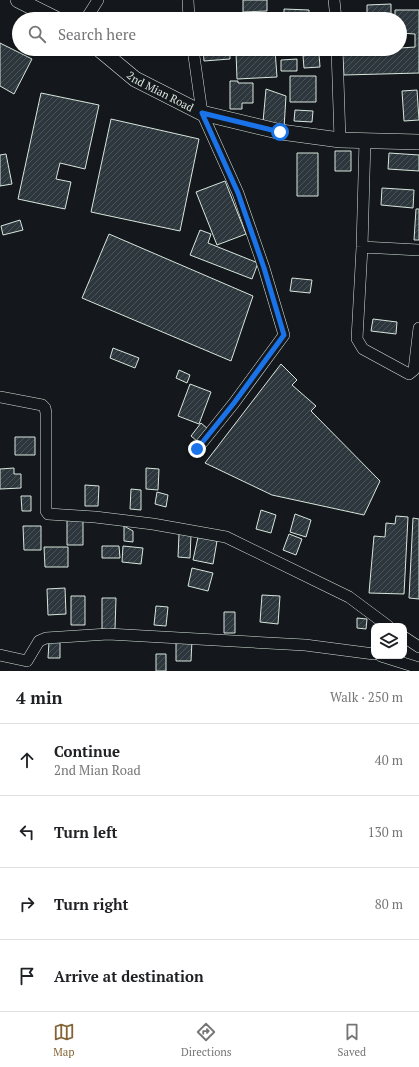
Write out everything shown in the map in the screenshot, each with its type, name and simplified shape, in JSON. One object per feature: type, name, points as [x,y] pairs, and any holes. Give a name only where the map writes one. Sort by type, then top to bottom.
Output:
[{"type":"main road","points":[[18,0],[42,12]]},
{"type":"main road","name":"2nd Mian Road","points":[[107,56],[135,79],[202,113],[280,132],[340,140],[419,142]]},
{"type":"street","points":[[90,12],[98,0]]},
{"type":"street","points":[[188,0],[189,12]]},
{"type":"street","points":[[334,0],[335,12]]},
{"type":"street","points":[[194,56],[202,113],[238,193],[264,268],[284,335],[234,403],[197,449]]},
{"type":"street","points":[[337,56],[340,140]]},
{"type":"street","points":[[365,140],[362,247],[357,339],[363,349],[409,374],[414,370],[419,328]]},
{"type":"street","points":[[362,247],[419,250]]},
{"type":"street","points":[[0,397],[42,405],[45,408],[46,511],[48,514],[96,517],[153,524],[226,538],[349,597],[384,623]]},
{"type":"street","points":[[0,655],[28,666],[39,641],[46,638],[108,634],[305,645],[371,654]]},
{"type":"street","points":[[407,639],[419,647]]},
{"type":"street","points":[[391,659],[419,668]]},
{"type":"building","points":[[243,0],[267,0],[267,11],[243,12]]},
{"type":"building","points":[[391,4],[391,12],[367,12],[367,5]]},
{"type":"building","points":[[284,9],[309,10],[309,12],[284,12]]},
{"type":"building","points":[[395,10],[419,10],[419,73],[344,75],[343,56],[407,56],[407,48],[415,47],[415,34],[407,33],[407,12],[395,12]]},
{"type":"building","points":[[0,43],[12,49],[12,56],[26,56],[32,59],[14,94],[0,86]]},
{"type":"building","points":[[204,56],[230,56],[230,59],[204,61]]},
{"type":"building","points":[[236,56],[275,56],[277,77],[237,79]]},
{"type":"building","points":[[303,56],[319,56],[320,67],[304,68]]},
{"type":"building","points":[[297,59],[297,71],[281,71],[281,60]]},
{"type":"building","points":[[290,76],[316,76],[316,102],[290,102]]},
{"type":"building","points":[[230,81],[238,81],[238,83],[253,83],[253,103],[242,103],[242,109],[230,109]]},
{"type":"building","points":[[266,89],[286,96],[284,128],[263,122]]},
{"type":"building","points":[[417,90],[419,120],[404,121],[402,91]]},
{"type":"building","points":[[41,93],[99,105],[85,169],[60,163],[56,179],[71,182],[65,209],[18,199]]},
{"type":"building","points":[[295,110],[313,111],[312,122],[294,121]]},
{"type":"building","points":[[111,119],[199,139],[180,231],[91,212]]},
{"type":"building","points":[[335,151],[351,151],[351,171],[335,171]]},
{"type":"building","points":[[297,153],[318,153],[318,196],[297,196]]},
{"type":"building","points":[[389,153],[419,155],[419,171],[388,169]]},
{"type":"building","points":[[6,154],[12,184],[0,186],[0,155]]},
{"type":"building","points":[[225,181],[246,234],[217,245],[196,192]]},
{"type":"building","points":[[382,188],[414,190],[413,208],[381,205]]},
{"type":"building","points":[[416,209],[419,209],[419,240],[414,240]]},
{"type":"building","points":[[20,220],[23,230],[3,235],[1,226]]},
{"type":"building","points":[[200,230],[211,234],[208,243],[258,263],[252,279],[190,255]]},
{"type":"building","points":[[109,234],[253,296],[231,361],[82,298]]},
{"type":"building","points":[[292,278],[312,280],[310,293],[290,291]]},
{"type":"building","points":[[373,319],[397,322],[396,334],[371,331]]},
{"type":"building","points":[[113,348],[139,358],[135,368],[110,358]]},
{"type":"building","points":[[281,364],[297,380],[292,385],[316,406],[311,411],[380,481],[364,515],[272,495],[205,463]]},
{"type":"building","points":[[179,370],[190,375],[187,383],[176,378]]},
{"type":"building","points":[[190,384],[211,392],[199,424],[178,416]]},
{"type":"building","points":[[201,423],[208,429],[197,441],[191,436]]},
{"type":"building","points":[[15,437],[35,437],[35,455],[15,455]]},
{"type":"building","points":[[14,468],[14,474],[21,474],[21,488],[0,489],[0,469]]},
{"type":"building","points":[[146,468],[159,469],[158,490],[146,489]]},
{"type":"building","points":[[85,485],[99,486],[98,506],[85,506]]},
{"type":"building","points":[[131,489],[141,490],[141,510],[130,509]]},
{"type":"building","points":[[157,492],[168,495],[166,507],[155,504]]},
{"type":"building","points":[[21,496],[31,496],[31,511],[22,511]]},
{"type":"building","points":[[261,510],[276,515],[271,533],[256,529]]},
{"type":"building","points":[[295,514],[311,520],[306,537],[290,532]]},
{"type":"building","points":[[396,516],[408,517],[404,594],[369,593],[374,536],[385,537],[386,523],[395,524]]},
{"type":"building","points":[[413,518],[419,519],[419,599],[409,598]]},
{"type":"building","points":[[67,519],[83,519],[83,545],[67,545]]},
{"type":"building","points":[[23,526],[41,526],[41,550],[24,550]]},
{"type":"building","points":[[124,526],[133,531],[133,542],[124,541]]},
{"type":"building","points":[[179,534],[191,535],[190,558],[178,557]]},
{"type":"building","points":[[289,534],[302,539],[296,555],[283,550]]},
{"type":"building","points":[[198,537],[217,541],[213,564],[193,560]]},
{"type":"building","points":[[102,546],[119,546],[120,558],[102,558]]},
{"type":"building","points":[[123,546],[143,548],[141,564],[122,562]]},
{"type":"building","points":[[44,547],[68,547],[68,567],[45,567]]},
{"type":"building","points":[[192,568],[213,573],[208,591],[188,586]]},
{"type":"building","points":[[65,588],[66,614],[48,615],[47,589]]},
{"type":"building","points":[[262,595],[280,596],[278,624],[260,622]]},
{"type":"building","points":[[71,596],[85,596],[85,625],[71,625]]},
{"type":"building","points":[[102,598],[116,598],[115,629],[102,629]]},
{"type":"building","points":[[156,606],[168,607],[166,626],[154,625]]},
{"type":"building","points":[[224,612],[235,612],[235,633],[224,633]]},
{"type":"building","points":[[357,618],[367,619],[366,629],[357,628]]},
{"type":"building","points":[[176,639],[192,640],[191,661],[176,661]]},
{"type":"building","points":[[49,642],[60,642],[60,658],[48,658]]},
{"type":"building","points":[[156,654],[166,654],[166,671],[156,671]]},
{"type":"route","points":[[197,449],[234,403],[284,335],[264,268],[238,193],[202,113],[280,132]]}]
